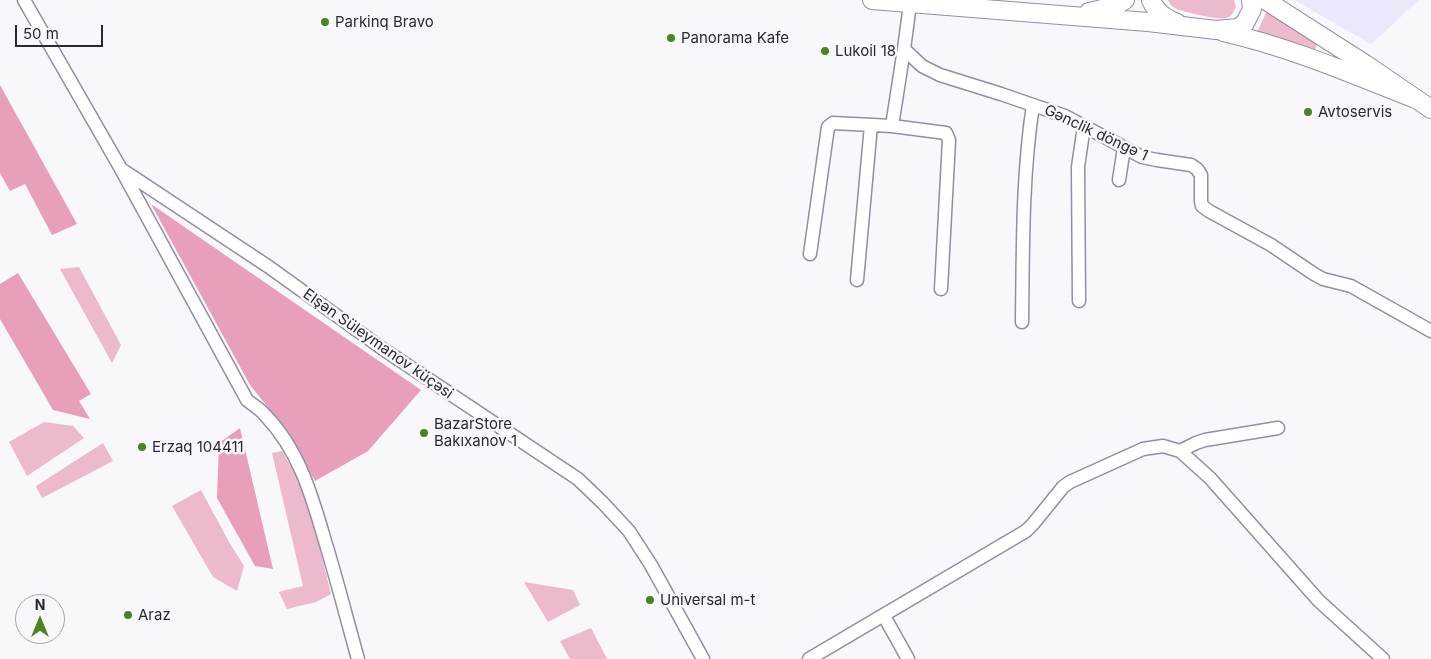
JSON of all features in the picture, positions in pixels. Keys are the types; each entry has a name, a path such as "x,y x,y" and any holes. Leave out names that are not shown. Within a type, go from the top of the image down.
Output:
{"main road":[{"path":"872,0 1182,25 1216,30 1255,39 1287,50 1425,104"},
{"path":"1048,15 1097,11 1115,6 1125,0"},
{"path":"1151,0 1158,12 1182,25"},
{"path":"1216,30 1238,28 1245,23 1252,9 1251,0"},
{"path":"1264,0 1425,104"}],"street":[{"name":"Elşən Süleymanov küçəsi","path":"24,0 248,400 278,429 295,457 309,486 358,659"},
{"path":"892,126 910,4"},
{"name":"Gənclik döngə 1","path":"904,49 922,66 940,75 1065,116 1142,157 1191,165 1201,175 1202,206 1209,212 1270,245 1314,274 1351,286 1431,331"},
{"path":"1022,322 1023,209 1027,148 1033,105"},
{"path":"810,254 828,127 833,123 892,126 946,133 949,140 941,289"},
{"path":"857,280 871,125"},
{"path":"1080,301 1078,168 1084,126"},
{"path":"1119,180 1124,148"},
{"name":"Elşən Süleymanov küçəsi","path":"120,169 268,268 383,349 578,479 604,503 629,531 651,565 703,659"},
{"path":"1180,451 1205,440 1278,428"},
{"path":"809,659 1026,531 1063,487 1070,482 1142,449 1163,446 1180,451 1210,478 1319,601 1383,659"},
{"path":"884,616 908,659"}],"shaded area":[{"path":"1168,0 1234,0 1236,7 1230,17 1216,18 1179,10 1172,6"},
{"path":"1294,0 1419,0 1371,44"},
{"path":"1267,11 1317,44 1315,50 1257,32"},
{"path":"0,85 77,224 52,235 25,184 10,191 0,173"},
{"path":"151,204 421,390 368,451 315,481 283,426 250,385"},
{"path":"79,267 121,345 112,363 60,269"},
{"path":"18,273 91,394 79,401 90,419 53,410 0,319 0,284"},
{"path":"44,422 73,426 84,438 27,476 9,442"},
{"path":"240,428 273,569 255,566 217,498 219,443"},
{"path":"103,443 113,461 42,498 36,486"},
{"path":"282,451 307,495 331,594 316,602 287,609 279,592 303,586 272,453"},
{"path":"201,490 244,566 237,591 213,577 172,506"},
{"path":"524,582 573,590 580,605 548,622"},
{"path":"591,628 607,659 570,659 560,641"}],"place":[{"name":"Parkinq Bravo","path":"325,22"},
{"name":"Panorama Kafe","path":"671,38"},
{"name":"Lukoil 18","path":"825,51"},
{"name":"Avtoservis","path":"1308,112"},
{"name":"BazarStore Bakıxanov 1","path":"424,433"},
{"name":"Erzaq 104411","path":"142,447"},
{"name":"Universal m-t","path":"650,600"},
{"name":"Araz","path":"128,615"}]}
